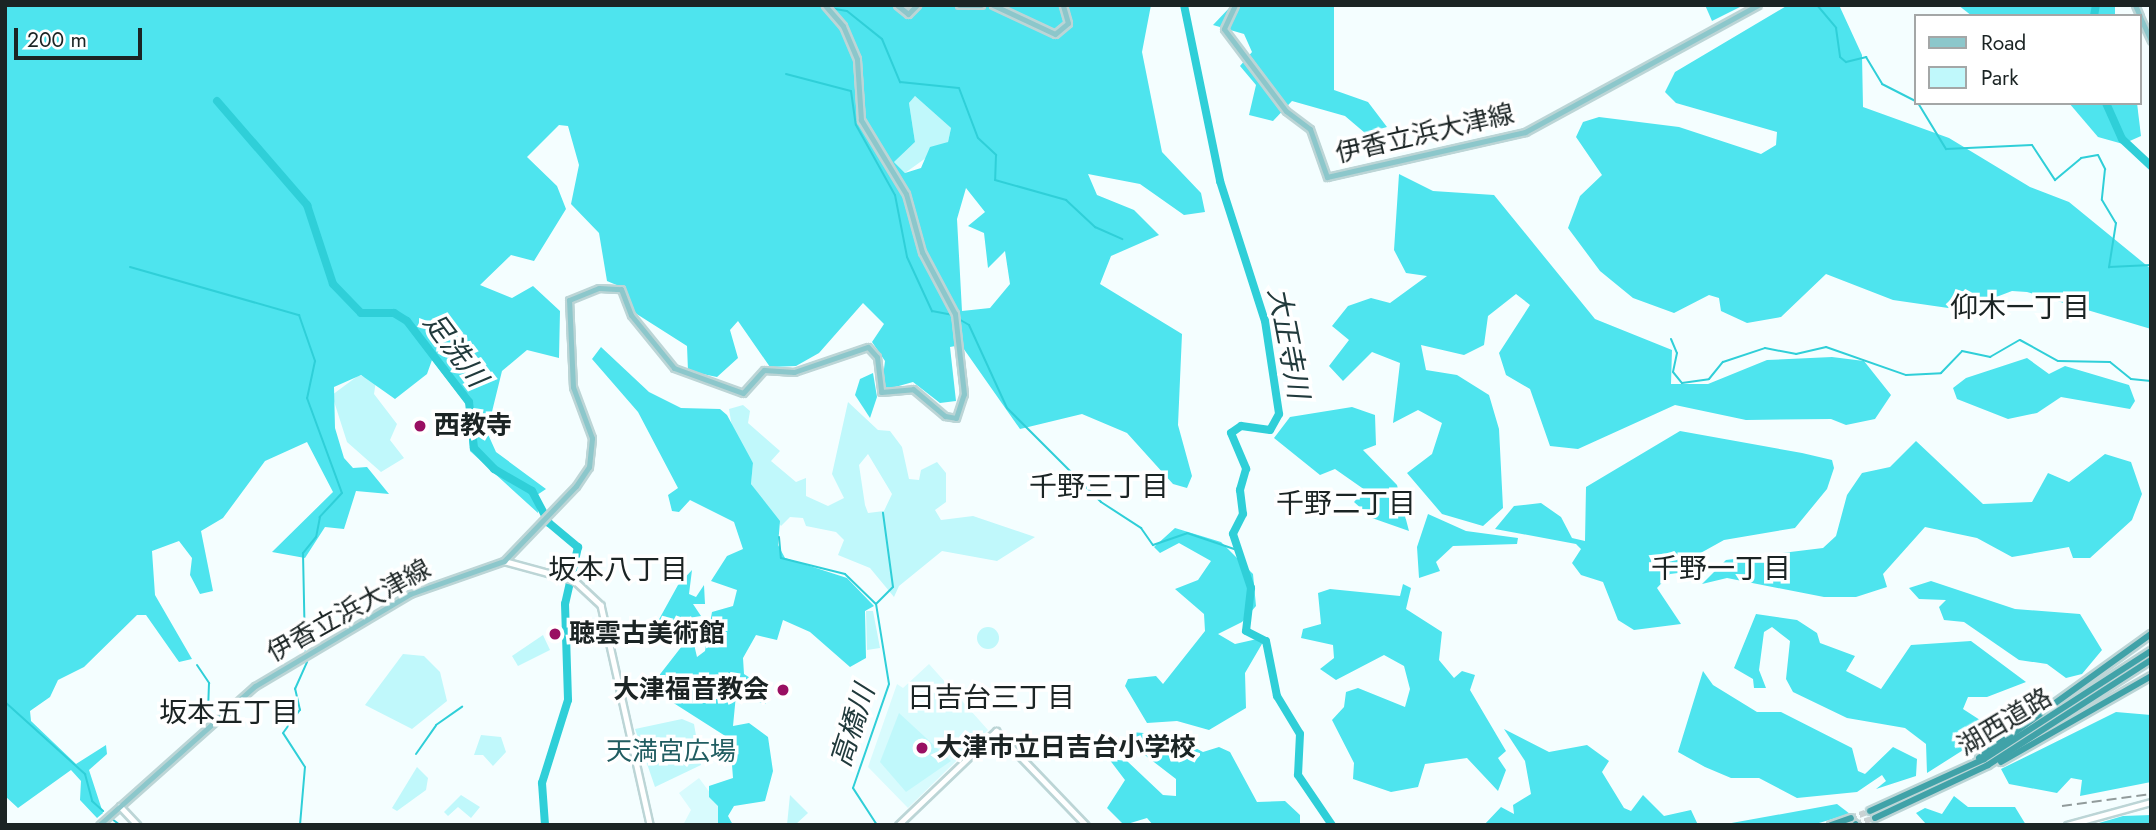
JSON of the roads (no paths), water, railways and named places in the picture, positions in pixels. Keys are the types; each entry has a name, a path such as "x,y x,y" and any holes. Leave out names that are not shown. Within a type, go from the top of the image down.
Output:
{"highway":[{"path":"1944,779 2151,634"},
{"name":"湖西道路","path":"2151,651 2050,719 1944,779 1872,814 1961,779 2151,660"},
{"path":"1961,779 2151,676"},
{"path":"1831,825 1854,822"}],"main road":[{"path":"504,561 547,510 576,486 592,452 573,387 569,300 599,288 621,289 631,315 674,368 743,393 764,370 794,372 868,347 877,356 881,392 913,389 953,419 964,401 955,317 922,252 906,194 861,120 857,59 825,5"},
{"path":"897,5 908,14 917,5"},
{"path":"958,5 981,5"},
{"path":"993,5 1055,34 1068,23 1063,5"},
{"name":"伊香立浜大津線","path":"1235,5 1224,29 1286,111 1310,129 1327,177 1525,132 1758,5"},
{"path":"2142,21 2151,41"},
{"name":"伊香立浜大津線","path":"99,825 237,700 305,655 422,588 504,561"}],"street":[{"path":"504,561 574,580 606,615 650,825"},
{"path":"898,825 996,731 1086,825"},
{"path":"2067,825 2151,802"},
{"path":"121,806 138,825"}],"waterway":[{"path":"815,5 824,7"},
{"name":"大正寺川","path":"1184,5 1220,181 1265,321 1279,414 1270,430 1241,426 1231,433 1246,469 1240,490 1243,514 1233,534 1251,588 1246,631 1266,641 1277,696 1300,734 1298,775 1332,825"},
{"path":"1817,5 1836,28 1840,57 1846,62 1866,57 1882,84 1914,100"},
{"path":"2094,14 2096,5"},
{"path":"830,8 847,11 882,39 900,82 959,88 978,138 996,155 995,180 1066,200 1095,227 1122,239"},
{"path":"786,74 851,91 856,125 895,195 907,257 932,311 952,315"},
{"name":"足洗川","path":"217,101 307,205 333,284 361,313 394,313 407,321 469,402 474,448 494,469 532,491 549,523 578,547 565,604 568,700 542,783 545,825"},
{"path":"1919,105 1946,149 2032,145 2055,180 2081,158 2098,155 2105,169 2102,200 2116,223 2109,267 2151,265"},
{"path":"2107,105 2122,139 2151,166"},
{"path":"130,267 299,315 315,361 307,398 342,493 320,517 316,537 303,553 305,651"},
{"path":"957,318 969,325 1007,408 1101,502 1141,528 1153,545 1187,533 1240,551"},
{"path":"1671,339 1677,353 1673,372 1682,383 1709,379 1723,362 1765,348 1796,354 1826,347 1906,375 1941,373 1962,351 1990,357 2020,340 2058,361 2110,362 2131,379 2151,381"},
{"name":"高橋川","path":"877,825 853,788 889,684 876,604 893,587 883,513"},
{"path":"779,537 781,558 845,574 876,604"},
{"path":"300,825 305,767 283,733 300,710 295,689 307,662"},
{"path":"197,665 209,683 208,720"},
{"path":"5,702 85,774 92,801 103,811"},
{"path":"416,754 436,725 462,707"},
{"path":"112,819 120,825"}],"tunnel":[{"path":"1851,818 1870,811"},
{"path":"1856,824 1875,818"}],"railway":[{"path":"2062,806 2151,794"}],"place":[{"name":"西教寺","path":"420,426"},
{"name":"聴雲古美術館","path":"555,634"},
{"name":"大津福音教会","path":"783,690"},
{"name":"大津市立日吉台小学校","path":"922,748"}],"district":[{"name":"仰木一丁目","path":"2020,308"},
{"name":"千野三丁目","path":"1099,487"},
{"name":"千野二丁目","path":"1346,504"},
{"name":"千野一丁目","path":"1721,569"},
{"name":"坂本八丁目","path":"618,570"},
{"name":"日吉台三丁目","path":"991,698"},
{"name":"坂本五丁目","path":"229,713"}],"park label":[{"name":"天満宮広場","path":"671,752"}]}
